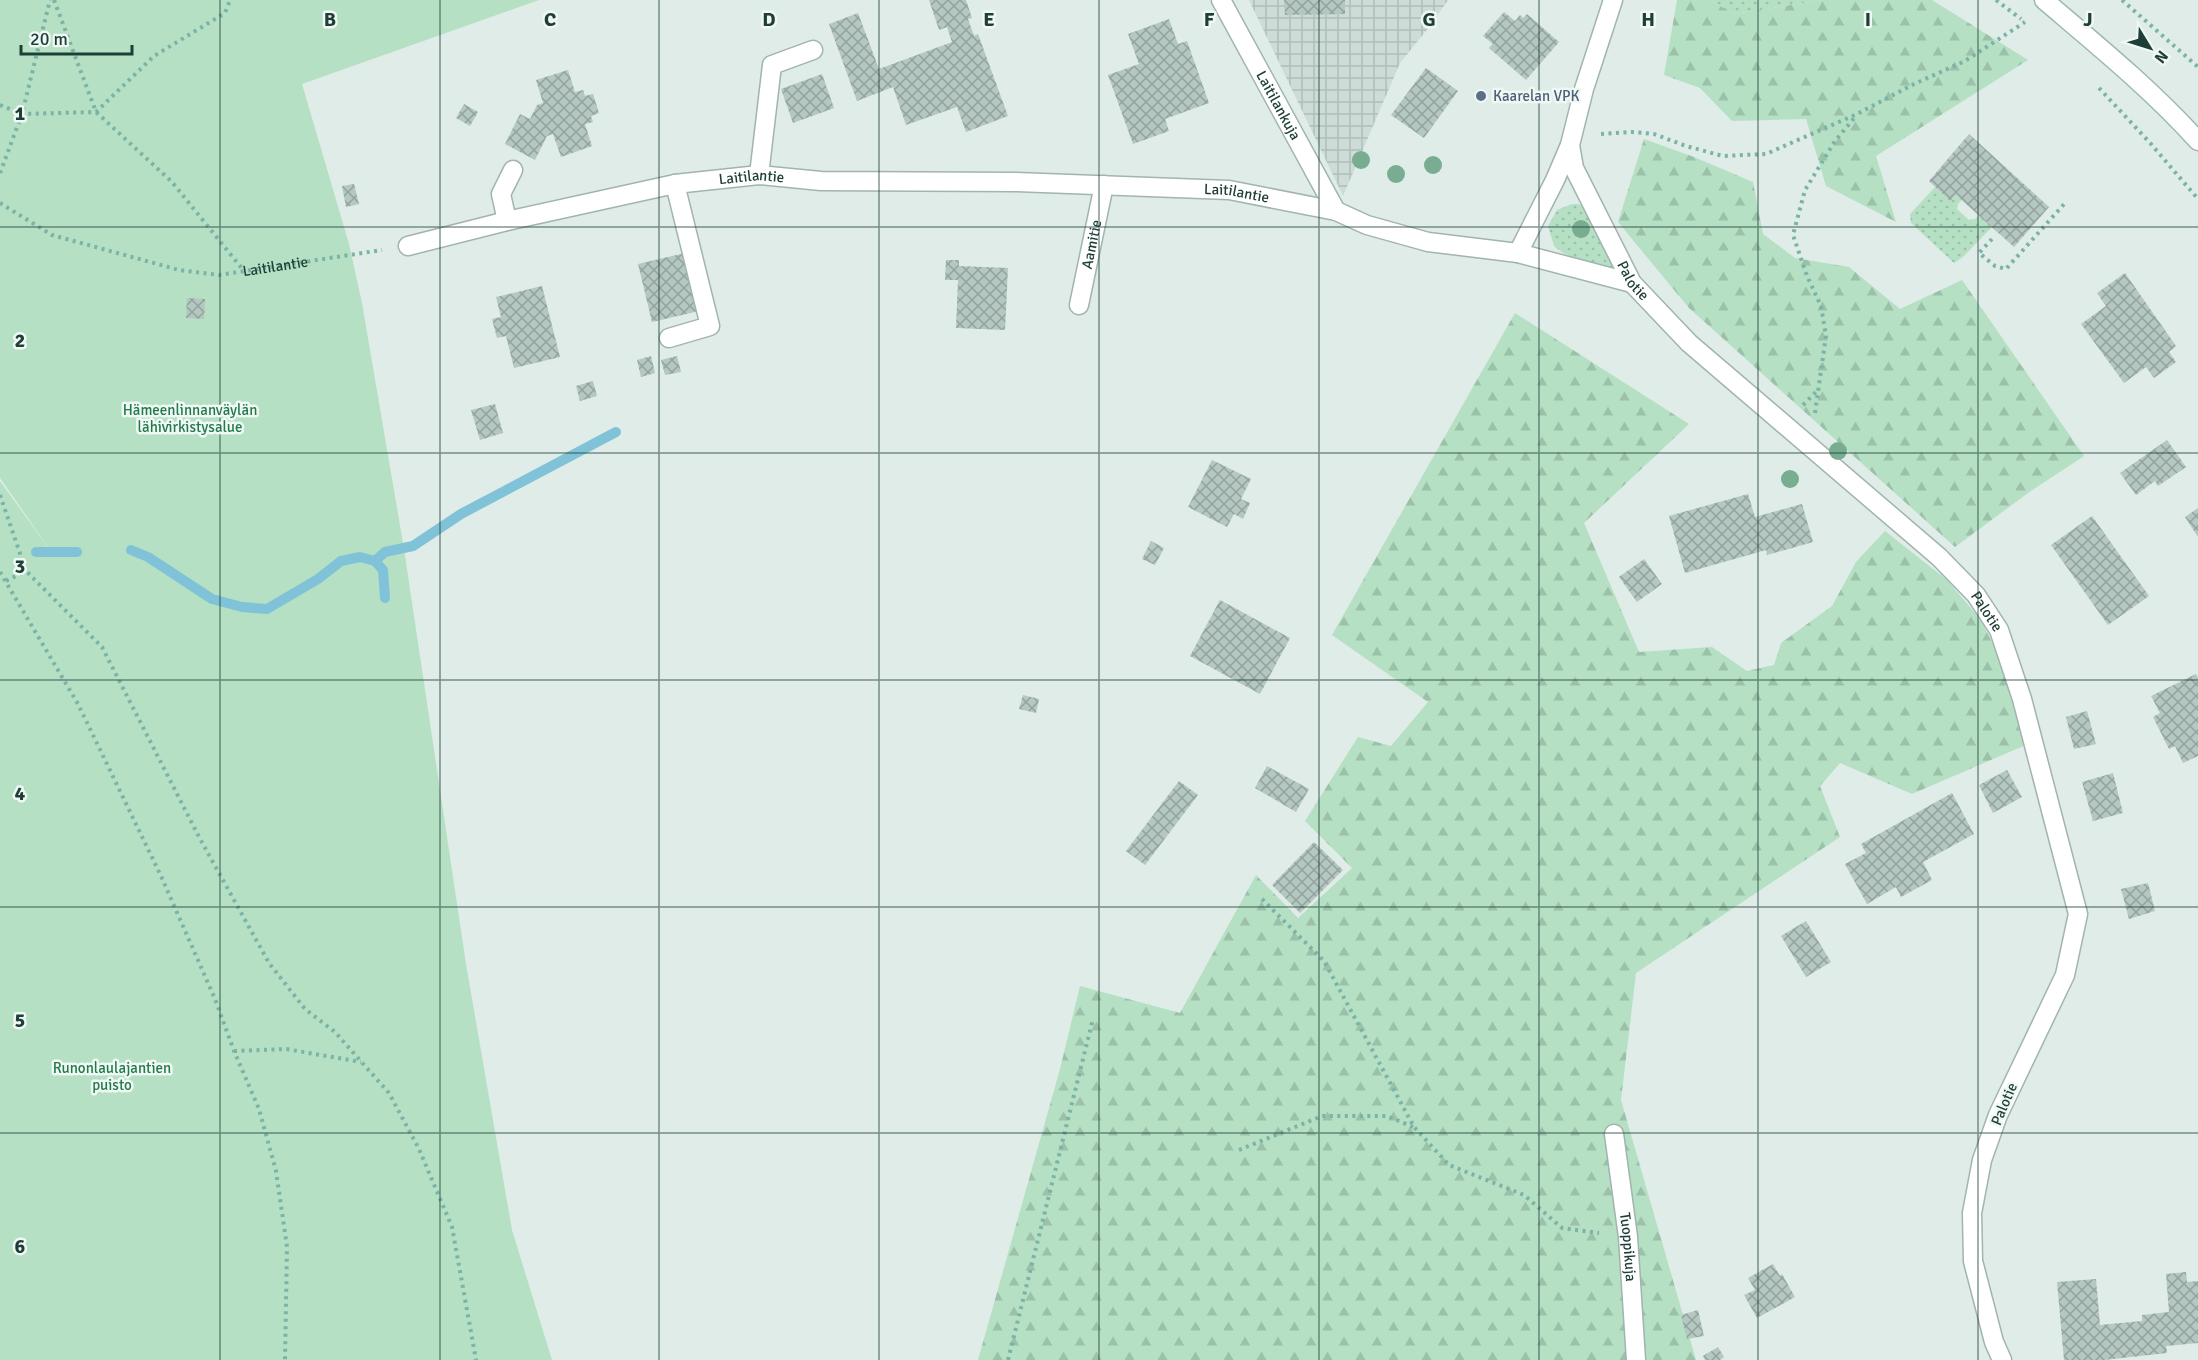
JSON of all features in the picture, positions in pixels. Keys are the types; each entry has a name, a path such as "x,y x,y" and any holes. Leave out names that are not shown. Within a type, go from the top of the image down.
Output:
{"street":[{"name":"Laitilankuja","path":"1221,0 1336,211"},
{"name":"Palotie","path":"1613,0 1584,89 1570,145 1574,168 1632,283 1689,343 1939,557 1976,595 1999,630 2022,699 2078,914 2065,975 1998,1115 1982,1160 1971,1213 1973,1261 1994,1342 2002,1360"},
{"path":"2044,0 2133,76 2198,141"},
{"path":"759,175 772,65 813,50"},
{"path":"1518,253 1551,190 1570,145"},
{"path":"507,221 501,194 513,170"},
{"name":"Laitilantie","path":"408,246 507,221 675,184 759,175 821,181 1016,182 1229,189 1336,211 1367,225 1428,242 1518,253 1632,283"},
{"path":"669,338 710,326 675,184"},
{"name":"Aamitie","path":"1079,305 1104,185"},
{"name":"Tuoppikuja","path":"1614,1134 1628,1237 1636,1360"}],"path":[{"path":"52,0 96,112 172,182 244,271"},
{"path":"0,173 22,114 52,0"},
{"path":"0,105 22,114 96,112 154,56 225,13 230,0"},
{"path":"1996,0 2033,28"},
{"path":"2122,0 2198,67"},
{"path":"1570,145 1606,132 1632,132 1654,134 1686,147 1724,156 1766,154 1857,114 1912,85 1965,61 2025,22"},
{"path":"2095,84 2198,199"},
{"path":"1814,450 1814,422 1826,336 1821,306 1793,235 1805,190 1835,141 1857,114"},
{"path":"1992,239 1979,253 1995,266 2006,268 2066,202"},
{"name":"Laitilantie","path":"0,203 52,235 179,270 219,275 408,246"},
{"path":"0,495 26,571 102,647 199,837 269,963 305,1009 335,1032 389,1093 418,1149 452,1227 476,1360"},
{"path":"6,581 26,571"},
{"path":"0,572 83,715 165,886 215,999 259,1109 276,1171 287,1247 285,1360"},
{"path":"1262,898 1324,961 1414,1127 1449,1165 1524,1195 1562,1228 1628,1237"},
{"path":"1008,1360 1093,1019"},
{"path":"234,1051 286,1049 362,1062"},
{"path":"1239,1150 1322,1116 1387,1116 1414,1127"}],"shaded area":[{"path":"1249,0 1448,0 1400,63 1343,196"}],"green space":[{"name":"Hämeenlinnanväylän lähivirkistysalue","path":"0,0 539,0 302,84 349,244 362,303 404,549 466,964 512,1230 552,1360 0,1360 0,481 55,557 0,478"},
{"path":"1677,0 1710,0 1734,14 1823,0 1932,0 2028,60 1876,156 1896,222 1826,186 1806,119 1732,121 1700,88 1664,75"},
{"path":"1710,0 1823,0 1734,14"},
{"path":"1644,139 1753,182 1763,234 1795,258 1849,267 1900,309 1962,280 2084,456 2028,493 1955,547 1689,308 1618,222"},
{"path":"1935,187 1950,201 1956,195 1962,200 1957,209 1969,220 1979,215 1992,227 1963,257 1954,263 1911,223 1910,214"},
{"path":"1572,204 1579,204 1584,208 1615,271 1605,273 1563,253 1554,246 1548,226 1557,210"},
{"path":"1515,313 1689,424 1584,523 1639,652 1712,647 1747,671 1774,665 1781,643 1832,606 1856,562 1885,531 1947,580 1981,620 2014,687 2028,744 1912,794 1840,763 1820,786 1840,837 1636,973 1621,1100 1696,1360 978,1360 1060,1069 1080,986 1180,1013 1256,875 1298,918 1352,868 1305,821 1358,737 1391,746 1428,702 1332,635"}],"building":[{"path":"929,0 966,0 972,18 968,19 974,36 978,34 1008,116 966,132 957,107 906,125 893,87 857,101 829,24 858,13 879,69 952,42 947,27 939,30"},
{"path":"1284,0 1345,0 1345,14 1285,15"},
{"path":"1504,12 1515,21 1520,15 1523,18 1527,14 1559,42 1526,80 1489,48 1493,44 1483,36"},
{"path":"1169,19 1178,44 1187,41 1209,103 1165,119 1169,131 1133,144 1108,75 1139,64 1128,34"},
{"path":"1426,68 1458,91 1424,138 1391,115"},
{"path":"568,70 575,92 583,90 585,96 593,94 599,113 591,116 593,122 585,124 592,146 561,157 553,134 547,136 535,160 505,144 520,114 530,119 537,105 543,103 536,80"},
{"path":"822,74 834,108 793,123 781,89"},
{"path":"464,104 478,112 470,126 456,118"},
{"path":"1969,134 2049,207 2014,247 1956,195 1950,201 1929,181"},
{"path":"354,184 359,204 346,207 342,186"},
{"path":"685,253 699,311 652,322 638,264"},
{"path":"946,260 959,260 959,266 1008,268 1005,330 956,328 958,280 945,280"},
{"path":"2125,273 2176,346 2169,352 2176,362 2154,378 2146,367 2124,383 2081,324 2106,306 2097,293"},
{"path":"542,286 560,357 514,368 506,336 497,338 492,319 501,317 496,297"},
{"path":"187,298 205,299 204,319 186,318"},
{"path":"651,356 655,373 641,377 637,360"},
{"path":"677,356 681,372 665,375 661,360"},
{"path":"593,381 597,396 580,401 576,386"},
{"path":"495,404 503,433 480,440 471,410"},
{"path":"2167,440 2186,467 2158,486 2155,481 2136,495 2120,473"},
{"path":"1212,460 1251,479 1241,499 1250,503 1243,519 1234,514 1227,527 1188,507"},
{"path":"1748,494 1755,517 1802,504 1813,542 1767,555 1766,550 1685,573 1669,516"},
{"path":"2198,508 2198,537 2185,517"},
{"path":"2092,516 2149,596 2108,625 2051,545"},
{"path":"1151,541 1164,548 1155,565 1142,559"},
{"path":"1644,559 1662,584 1637,602 1619,577"},
{"path":"1220,600 1290,638 1260,694 1190,656"},
{"path":"2196,674 2198,678 2198,756 2183,763 2175,746 2169,749 2153,717 2160,713 2151,696"},
{"path":"1023,695 1039,699 1036,713 1019,709"},
{"path":"2087,711 2096,744 2074,749 2066,717"},
{"path":"1267,766 1309,789 1296,812 1255,788"},
{"path":"2007,770 2022,797 1993,813 1979,785"},
{"path":"2113,773 2123,813 2093,821 2082,782"},
{"path":"1179,781 1198,795 1145,865 1126,851"},
{"path":"1952,793 1974,834 1923,862 1932,880 1901,897 1896,887 1867,904 1845,864 1866,853 1861,844"},
{"path":"1314,842 1343,870 1300,913 1272,885"},
{"path":"2148,883 2155,911 2129,919 2121,889"},
{"path":"1806,921 1831,962 1806,977 1781,936"},
{"path":"1773,1264 1780,1276 1782,1274 1795,1297 1757,1318 1744,1295 1755,1290 1748,1278"},
{"path":"2186,1272 2187,1282 2198,1281 2198,1343 2166,1346 2167,1353 2104,1360 2064,1360 2057,1282 2096,1279 2100,1325 2142,1321 2142,1315 2169,1312 2166,1274"},
{"path":"1698,1310 1704,1336 1687,1339 1681,1315"},
{"path":"1718,1347 1724,1357 1720,1360 1705,1360 1703,1356"}],"waterway":[{"path":"375,561 385,552 413,546 461,514 616,432"},
{"path":"131,550 148,557 212,599 242,607 267,609 318,579 341,561 360,557 375,561 383,570 385,598"},
{"path":"36,552 77,552"}],"place":[{"name":"Kaarelan VPK","path":"1481,96"}],"park label":[{"name":"Runonlaulajantien puisto","path":"112,1076"}]}
